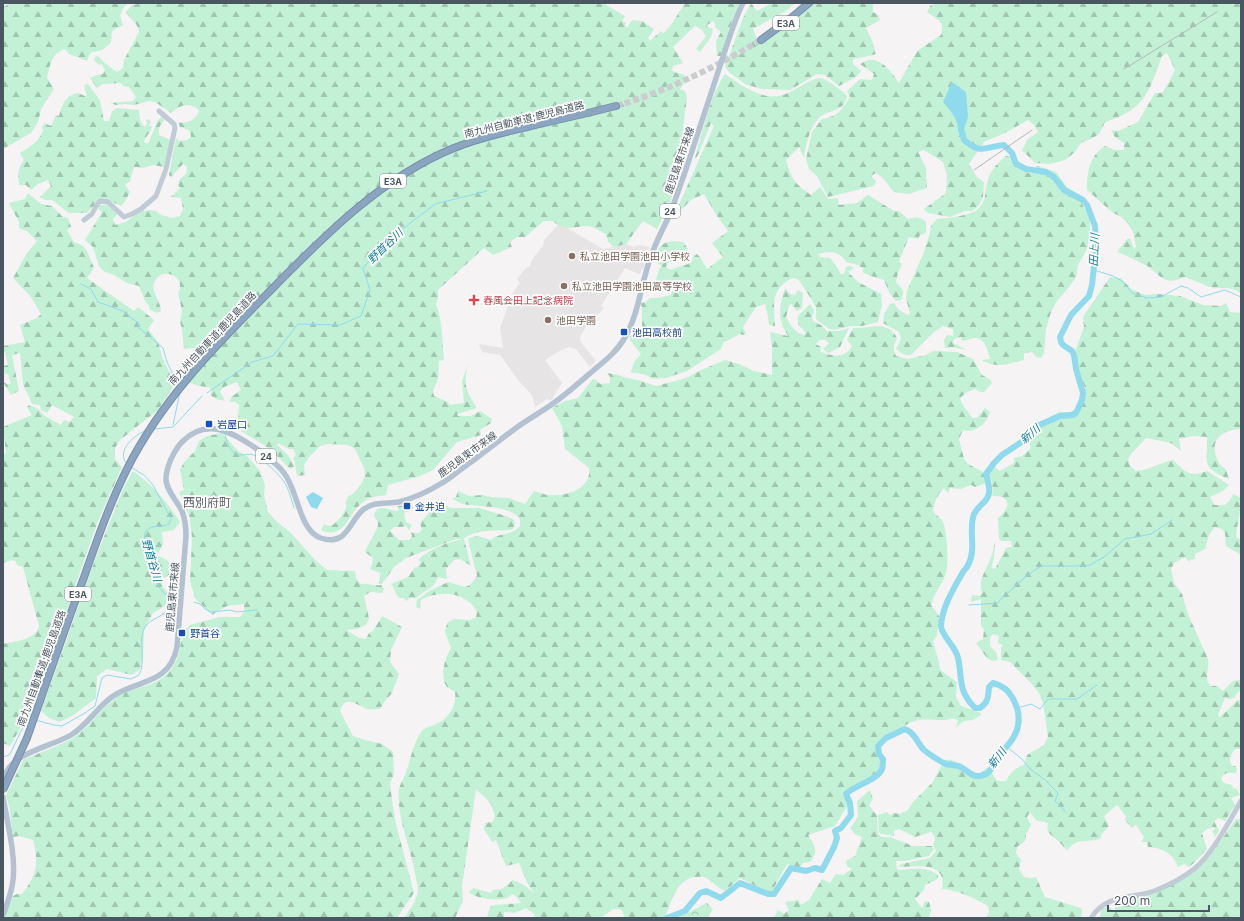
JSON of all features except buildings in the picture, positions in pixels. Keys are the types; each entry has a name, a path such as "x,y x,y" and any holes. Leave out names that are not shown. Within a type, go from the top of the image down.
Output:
{"highway":[{"name":"E3A","path":"761,40 809,3"},
{"name":"南九州自動車道;鹿児島道路","path":"3,790 27,738 94,548 118,488 140,444 158,416 176,392 220,342 297,264 342,222 362,204 401,175 437,155 472,141 616,106"}],"main road":[{"name":"鹿児島東市来線","path":"3,780 6,772 13,763 71,735 88,722 108,700 125,690 160,676 172,662 176,653 186,532 185,521 181,510 168,486 166,477 173,456 177,448 185,439 204,430 219,429 230,432 244,440 273,461 285,474 294,489 306,525 312,533 324,539 333,539 346,533 356,517 367,507 378,503 407,500 450,479 517,427 566,394 616,350 629,332 653,251 669,216 729,37 743,3"},
{"path":"3,797 14,873 12,889 3,915"}],"street":[{"path":"84,220 92,214 100,201 108,202 124,216 141,209 156,196 166,169 175,128 174,124 159,111"},
{"path":"1091,918 1098,910 1113,900 1126,896 1146,893 1160,888 1194,869 1211,850 1241,801"}],"shaded area":[{"name":"池田学園","path":"558,225 569,229 603,249 626,244 633,247 639,245 649,247 644,267 639,274 625,268 601,306 604,308 586,327 580,337 580,341 596,361 590,367 576,349 569,347 545,360 562,383 553,399 547,399 535,407 532,395 518,380 500,355 482,352 479,344 503,348 500,328 513,293 520,283 517,279 525,269 530,266 533,258 543,246 544,240"}],"green space":[{"path":"11,3 129,3 124,7 120,15 123,25 112,31 111,43 102,50 91,53 87,61 69,54 65,49 60,51 54,57 50,65 47,78 54,89 41,109 38,122 31,133 3,149 3,7"},
{"path":"143,3 603,3 625,16 622,21 626,23 625,25 627,28 632,20 642,21 654,29 648,38 650,41 661,31 663,34 671,25 685,3 739,3 721,56 717,56 716,41 721,32 715,27 715,23 713,21 706,26 713,29 711,37 700,52 696,49 706,36 702,30 695,26 673,47 683,63 673,66 672,70 685,75 683,85 680,89 685,91 687,98 683,128 691,135 670,203 657,229 643,221 626,244 614,247 608,242 606,234 592,227 566,228 553,221 544,221 525,237 517,237 510,242 512,247 493,255 484,248 438,290 436,304 441,325 444,360 439,361 438,379 433,391 434,396 448,402 449,405 464,403 462,381 468,365 466,388 477,408 457,414 458,416 471,416 480,411 492,419 491,423 480,430 481,435 457,442 433,470 420,476 388,485 386,495 367,499 357,507 341,529 336,532 329,532 321,530 324,524 329,526 334,524 341,517 346,509 346,501 349,496 360,486 365,476 364,468 355,449 348,445 328,444 320,446 310,456 304,465 305,475 298,476 293,458 296,455 293,449 289,449 278,443 277,445 289,456 294,467 290,469 270,449 241,431 241,426 238,419 239,405 235,402 230,402 231,397 241,390 237,382 224,387 220,391 225,401 216,399 210,395 212,391 209,387 194,384 186,380 180,373 178,368 188,364 191,366 205,355 193,348 184,349 180,321 182,311 178,292 180,290 179,281 170,274 163,274 157,278 153,288 161,311 157,313 150,310 139,286 127,283 114,275 103,271 99,266 93,247 85,240 102,212 97,208 100,205 110,205 119,212 113,219 115,225 126,222 143,208 144,211 156,211 161,215 172,218 180,216 183,209 181,198 171,197 180,188 178,185 179,180 186,174 187,167 183,164 171,177 169,175 176,138 179,141 187,140 191,137 189,131 180,127 178,122 185,123 194,119 199,110 195,107 185,105 171,113 155,102 150,101 134,105 116,105 110,103 133,101 136,97 129,87 123,86 121,83 103,84 97,88 90,78 103,74 105,70 102,64 99,65 94,60 95,57 98,56 117,72 123,68 124,60 139,32 137,26 126,12 132,5"},
{"path":"751,3 757,11 772,3 795,3 786,11 753,29 759,44 791,24 814,3 873,3 873,12 878,15 880,20 866,28 872,40 876,54 853,59 853,64 861,71 856,77 839,86 825,75 817,74 790,90 761,89 745,84 730,73 725,67 743,18"},
{"path":"934,3 1241,3 1241,294 1238,291 1230,289 1210,287 1185,277 1169,281 1165,280 1149,267 1117,252 1127,239 1130,238 1134,249 1136,247 1133,232 1128,223 1120,216 1113,213 1087,190 1088,171 1095,155 1105,146 1115,150 1124,150 1124,143 1115,137 1111,130 1118,131 1138,122 1155,93 1162,93 1169,82 1175,70 1167,53 1162,56 1149,90 1137,106 1129,112 1105,122 1099,134 1081,143 1075,152 1065,160 1050,164 1035,163 1022,150 1027,140 1038,132 1034,125 1028,120 1005,133 984,142 969,164 977,177 984,182 983,197 979,205 972,211 964,211 950,217 928,213 924,209 946,193 947,175 943,162 924,150 918,152 926,168 927,188 909,194 894,192 880,175 876,173 871,176 876,181 874,186 828,197 817,176 809,169 806,159 812,132 822,119 839,112 850,97 847,91 860,79 872,80 874,74 860,64 861,63 869,60 878,61 887,67 899,83 917,51 941,35 942,27 940,21 927,12 930,6"},
{"path":"725,74 750,90 771,96 789,93 817,78 830,82 839,89 847,96 846,101 840,108 823,115 816,122 808,137 804,158 799,147 786,160 792,177 797,184 811,195 820,187 828,199 838,198 839,205 857,203 868,195 894,211 899,211 908,219 915,217 922,219 926,222 926,233 920,235 918,239 909,237 899,261 902,264 896,282 903,290 903,294 901,300 896,301 890,294 884,280 862,272 864,269 856,264 847,263 835,252 818,254 820,257 830,258 841,274 844,274 846,267 850,266 854,268 848,272 858,282 881,294 882,305 878,322 834,330 829,329 816,319 816,308 812,300 798,279 792,278 780,287 775,298 775,326 769,325 765,304 756,307 743,327 746,334 740,334 723,343 721,349 687,371 666,378 653,379 646,375 631,372 634,362 641,354 630,340 630,336 642,329 641,303 646,302 650,298 671,295 673,290 670,288 661,290 656,280 659,269 662,266 653,260 658,250 661,246 671,241 683,242 688,249 687,256 667,263 666,267 671,270 692,262 693,256 697,254 707,269 723,257 712,243 728,231 704,194 691,200 682,209 677,209 714,126 711,123 698,155 694,161 711,104"},
{"path":"88,84 100,100 104,121 109,121 112,111 117,108 139,110 140,119 145,127 147,124 146,120 149,119 151,122 149,125 152,127 144,142 148,144 158,120 163,116 167,118 160,125 159,135 171,140 164,167 153,165 143,168 134,167 130,181 125,185 130,192 121,206 108,200 98,201 87,213 69,213 52,200 45,200 40,197 51,186 48,180 38,184 31,190 26,185 19,185 18,172 24,160 20,153 37,141 45,123 51,126 56,115 59,116 63,104 67,98 78,93 87,97 84,85"},
{"path":"1006,156 1016,159 1026,172 1031,174 1037,166 1056,172 1068,188 1080,195 1082,204 1090,218 1090,235 1087,249 1078,265 1076,277 1057,301 1051,312 1046,329 1044,353 1041,358 1036,357 1032,352 1024,353 1024,360 1002,365 987,363 981,360 990,359 986,345 978,338 973,338 966,341 962,341 961,337 954,339 953,343 967,350 952,347 945,348 944,340 947,335 953,336 953,329 943,326 934,332 911,355 903,354 896,349 901,339 899,332 883,323 884,314 890,304 894,303 902,312 908,315 910,313 906,299 907,291 924,252 931,226 937,219 972,213 977,210 984,199 987,183 992,171"},
{"path":"28,193 41,204 52,206 63,217 68,218 71,227 67,230 74,242 83,246 87,251 94,268 87,278 134,311 138,307 154,320 148,329 158,342 163,359 175,384 158,410 120,440 115,448 115,459 122,467 98,521 34,704 10,746 3,743 3,644 19,641 29,637 37,631 39,626 23,567 17,565 16,561 12,560 3,563 3,455 6,453 3,427 32,415 27,407 29,405 38,409 45,416 61,425 64,420 70,422 74,417 52,405 47,413 41,410 40,405 32,404 23,384 20,353 12,355 19,391 11,395 3,382 11,384 8,374 5,374 3,366 8,365 5,352 3,352 3,346 25,342 20,325 37,318 41,314 31,297 13,278 27,253 37,241 27,231 19,228 19,222 9,203 25,199"},
{"path":"1110,277 1121,278 1131,289 1145,295 1157,294 1180,296 1203,305 1221,306 1226,303 1230,312 1241,313 1241,430 1226,432 1221,435 1215,444 1216,456 1220,465 1226,470 1229,479 1213,471 1210,467 1207,459 1207,437 1194,436 1179,439 1181,451 1171,443 1146,438 1128,459 1130,466 1136,471 1173,460 1188,473 1196,474 1207,471 1229,485 1223,491 1210,497 1214,505 1225,505 1233,494 1241,498 1236,537 1241,540 1241,555 1226,546 1225,533 1222,529 1215,527 1209,535 1205,549 1195,554 1195,559 1188,561 1185,557 1174,563 1171,569 1174,583 1182,594 1188,614 1208,659 1207,679 1209,684 1223,691 1233,681 1241,680 1241,690 1234,698 1225,698 1218,715 1220,717 1238,700 1241,701 1241,749 1235,749 1230,759 1232,766 1237,768 1236,773 1227,773 1223,775 1221,779 1224,783 1232,785 1233,788 1237,789 1240,795 1231,798 1235,805 1225,821 1219,818 1214,821 1219,831 1215,837 1212,831 1215,829 1213,827 1202,833 1207,849 1189,867 1184,864 1178,867 1173,858 1166,852 1148,847 1147,842 1141,842 1144,837 1136,825 1132,828 1125,820 1126,816 1117,805 1104,816 1109,826 1102,834 1100,839 1075,843 1067,850 1048,832 1048,823 1036,820 1030,812 1027,817 1031,825 1026,834 1026,840 1017,847 1016,853 1021,860 1019,869 1024,877 1036,877 1045,897 1081,908 1081,918 986,918 989,912 988,906 972,897 942,889 943,880 936,870 923,866 898,866 901,864 930,858 936,851 933,844 935,838 933,833 931,832 915,837 899,829 894,831 894,836 881,834 879,832 878,815 887,812 890,815 894,813 900,814 908,810 913,802 933,782 944,760 955,761 966,774 979,774 988,767 997,781 1006,781 1014,771 1024,765 1027,755 1044,745 1048,737 1043,703 1039,693 1010,662 1001,660 1001,648 1003,645 998,643 999,636 993,634 990,638 990,646 996,652 998,660 992,661 987,658 976,643 983,639 984,629 981,626 981,599 971,602 972,595 980,596 982,592 981,580 991,557 995,543 994,559 991,568 995,569 1006,548 1012,547 1011,541 1001,541 999,538 998,518 1005,510 1007,503 1006,500 999,496 992,496 993,490 991,479 988,474 989,469 995,467 1000,471 1014,463 1014,458 1022,456 1030,449 1031,446 1023,441 1036,425 1059,412 1071,412 1083,403 1085,388 1075,365 1074,360 1076,349 1084,327 1083,317"},
{"path":"785,288 790,294 795,295 798,290 803,293 802,308 797,311 791,304 786,317 791,326 798,332 804,335 806,333 798,324 798,316 810,304 814,310 812,317 813,321 821,325 827,331 839,331 849,328 840,347 828,353 823,349 829,343 825,340 819,340 816,344 821,347 820,351 824,353 838,356 846,353 852,346 847,340 853,328 877,326 893,332 897,338 894,347 896,356 908,359 926,355 933,351 957,352 973,359 982,375 991,380 992,383 984,392 980,392 975,389 967,392 960,398 962,404 972,418 977,418 985,408 990,412 980,427 972,431 963,430 959,439 964,459 968,464 983,472 986,483 975,487 971,485 961,489 950,488 948,493 944,488 937,498 933,511 944,524 947,569 931,605 939,616 937,635 933,641 940,670 957,682 956,697 961,706 981,713 981,715 973,720 964,721 956,727 958,720 954,719 918,720 902,727 880,742 876,746 883,763 882,772 874,780 855,789 846,797 848,805 835,826 808,835 815,848 813,858 810,862 803,863 799,868 788,864 783,870 772,891 767,892 740,878 725,891 704,877 690,878 684,881 672,898 665,918 625,918 621,909 613,909 601,918 535,918 534,914 526,908 515,913 504,912 504,918 487,918 490,907 494,905 521,903 516,896 512,894 507,898 498,899 487,899 477,896 469,892 473,888 491,893 493,890 502,889 513,880 524,885 534,893 527,882 519,863 506,866 496,840 492,842 484,829 485,823 492,822 495,817 494,812 491,804 476,789 462,886 463,901 455,918 404,918 414,902 418,890 414,868 402,823 399,789 421,732 443,720 450,712 455,702 455,692 447,687 443,678 445,662 451,648 445,632 447,623 454,619 471,620 476,617 477,612 473,605 464,598 452,594 439,594 427,597 421,600 420,609 416,607 417,600 429,591 448,582 465,587 470,585 477,576 468,539 482,537 491,540 497,536 512,532 520,526 520,519 509,511 494,507 463,504 452,499 456,497 458,491 469,496 482,495 509,498 525,504 534,491 547,495 561,495 582,487 589,476 589,468 565,449 562,426 552,408 565,401 578,398 593,379 600,384 610,383 610,377 607,373 656,386 686,378 725,360 739,364 754,371 772,375 772,347 770,332 788,336 782,326 780,315 781,301"},
{"path":"222,433 238,451 248,457 260,471 265,485 264,495 268,512 276,521 291,533 316,561 327,570 355,571 356,578 360,584 381,585 384,589 382,593 370,592 364,596 369,618 366,625 357,629 346,630 359,638 366,639 382,616 402,627 391,650 390,662 399,674 392,693 380,709 367,709 355,703 348,702 342,706 340,711 353,736 382,744 393,752 394,774 390,783 392,800 396,824 414,893 397,918 7,918 5,915 13,896 22,894 27,887 34,875 36,863 33,840 19,836 13,837 9,805 6,796 23,760 73,738 118,696 163,678 177,659 184,631 190,625 220,617 240,617 244,612 244,604 227,606 212,615 195,598 190,581 192,538 190,518 179,492 184,490 180,470 184,462 195,451 199,441 207,436"},
{"path":"133,471 159,494 180,522 174,530 162,532 163,544 157,555 167,560 176,570 171,575 160,579 163,587 170,594 167,603 153,613 144,629 143,656 140,669 132,675 107,669 97,676 96,698 72,716 59,722 49,718 41,711 96,557 123,489"},
{"path":"411,505 414,508 404,513 406,522 412,525 409,530 406,526 394,527 390,531 399,540 409,540 412,536 411,532 419,533 422,530 420,523 431,511 444,506 453,508 479,508 509,517 514,520 515,523 513,529 510,530 479,532 463,539 456,539 406,558 394,567 382,584 379,583 380,573 370,569 373,558 365,552 378,526 378,522 374,515 377,509 386,508 397,511 399,510 397,506"},
{"path":"464,539 471,566 460,559 454,560 446,569 447,579 438,577 434,585 416,598 410,598 406,601 404,598 398,597 391,584 408,577 415,567 417,568 421,562 418,560 422,556 445,544"},
{"path":"870,790 873,799 869,805 877,816 878,834 882,837 890,837 913,846 932,846 934,849 929,856 905,861 896,861 897,869 899,870 925,869 938,875 938,879 925,885 924,890 915,899 922,908 925,901 929,902 931,910 929,918 774,918 778,910 784,914 789,910 785,902 799,900 801,905 809,900 822,879 830,883 836,874 843,875 852,869 847,866 846,861 855,856 862,837 855,834 850,828 858,817 857,801"},
{"path":"1236,819 1241,819 1241,918 1100,918 1101,910 1108,906 1116,912 1114,903 1123,899 1153,894 1193,873 1210,856"},
{"path":"707,903 713,909 708,918 674,918 685,914"}],"water":[{"path":"952,82 966,92 968,117 964,129 958,132 956,119 943,102"},
{"path":"313,492 323,498 317,509 311,507 306,497"}],"waterway":[{"name":"新川","path":"667,918 685,911 700,893 706,891 721,898 740,883 768,894 774,894 791,868 806,871 815,868 822,870 834,847 837,838 835,831 841,828 851,815 850,803 846,794 880,773 883,759 879,754 878,746 886,738 905,729 914,735 923,749 934,757 946,764 959,766 972,775 982,776 990,771 999,755 1016,734 1019,716 1012,697 1004,688 993,683 989,687 987,701 980,708 975,708 965,695 957,654 942,630 942,619 949,598 971,559 972,520 974,514 989,494 986,474 1002,455 1029,437 1037,426 1060,416 1073,415 1076,413 1082,400 1083,393 1076,369 1074,355 1072,351 1063,345 1060,337 1071,315 1089,296 1092,285 1096,248 1095,226 1087,205 1083,200 1064,190 1054,177 1046,172 1026,169 1016,164 1012,153 1004,145 983,149 970,145 964,140 961,128"},
{"name":"野首谷川","path":"207,393 252,362 273,356 298,324 340,325 361,316 370,290 363,268 387,241 435,204 487,191"},
{"name":"田上川","path":"1094,270 1113,276 1122,281 1132,293 1147,298 1161,297 1181,286 1188,288 1201,297 1225,290 1241,297"},
{"path":"81,284 91,289 98,302 123,311 139,324 138,327 163,348 167,362 179,387"},
{"path":"173,425 180,392"},
{"name":"野首谷川","path":"154,429 173,427 202,396"},
{"name":"野首谷川","path":"127,464 123,454 125,449 132,439 147,430"},
{"path":"225,435 228,445 232,451 241,455 254,455 278,474 287,487 294,508"},
{"name":"野首谷川","path":"35,720 62,726 95,706 102,678 107,675 131,679 139,675 142,663 142,638 145,627 168,609 169,602 166,595 159,587 146,545 145,534 148,529 169,524 171,519 153,485 145,476 131,467"},
{"path":"969,605 997,603 1024,578 1041,566 1090,565 1104,557 1125,539 1151,534 1172,520"},
{"path":"194,602 200,604 211,612 257,610"},
{"path":"163,614 175,619"},
{"path":"1017,707 1031,704 1040,709 1048,699 1077,699 1097,685"},
{"name":"野首谷川","path":"3,757 9,755 21,731 30,720"},
{"path":"1007,747 1058,793 1055,801 1065,811"},
{"name":"野首谷川","path":"3,876 3,887"}],"tunnel":[{"path":"616,106 691,78 727,60 761,40"}],"railway":[{"path":"1124,69 1217,12"},
{"path":"974,170 1032,130"}],"place":[{"name":"私立池田学園池田小学校","path":"572,256"},
{"name":"私立池田学園池田高等学校","path":"564,286"},
{"name":"春風会田上記念病院","path":"474,300"},
{"name":"池田学園","path":"548,320"},
{"name":"池田高校前","path":"624,332"},
{"name":"岩屋口","path":"209,424"},
{"name":"金井迫","path":"407,506"},
{"name":"野首谷","path":"182,633"}],"district":[{"name":"西別府町","path":"207,502"}]}
